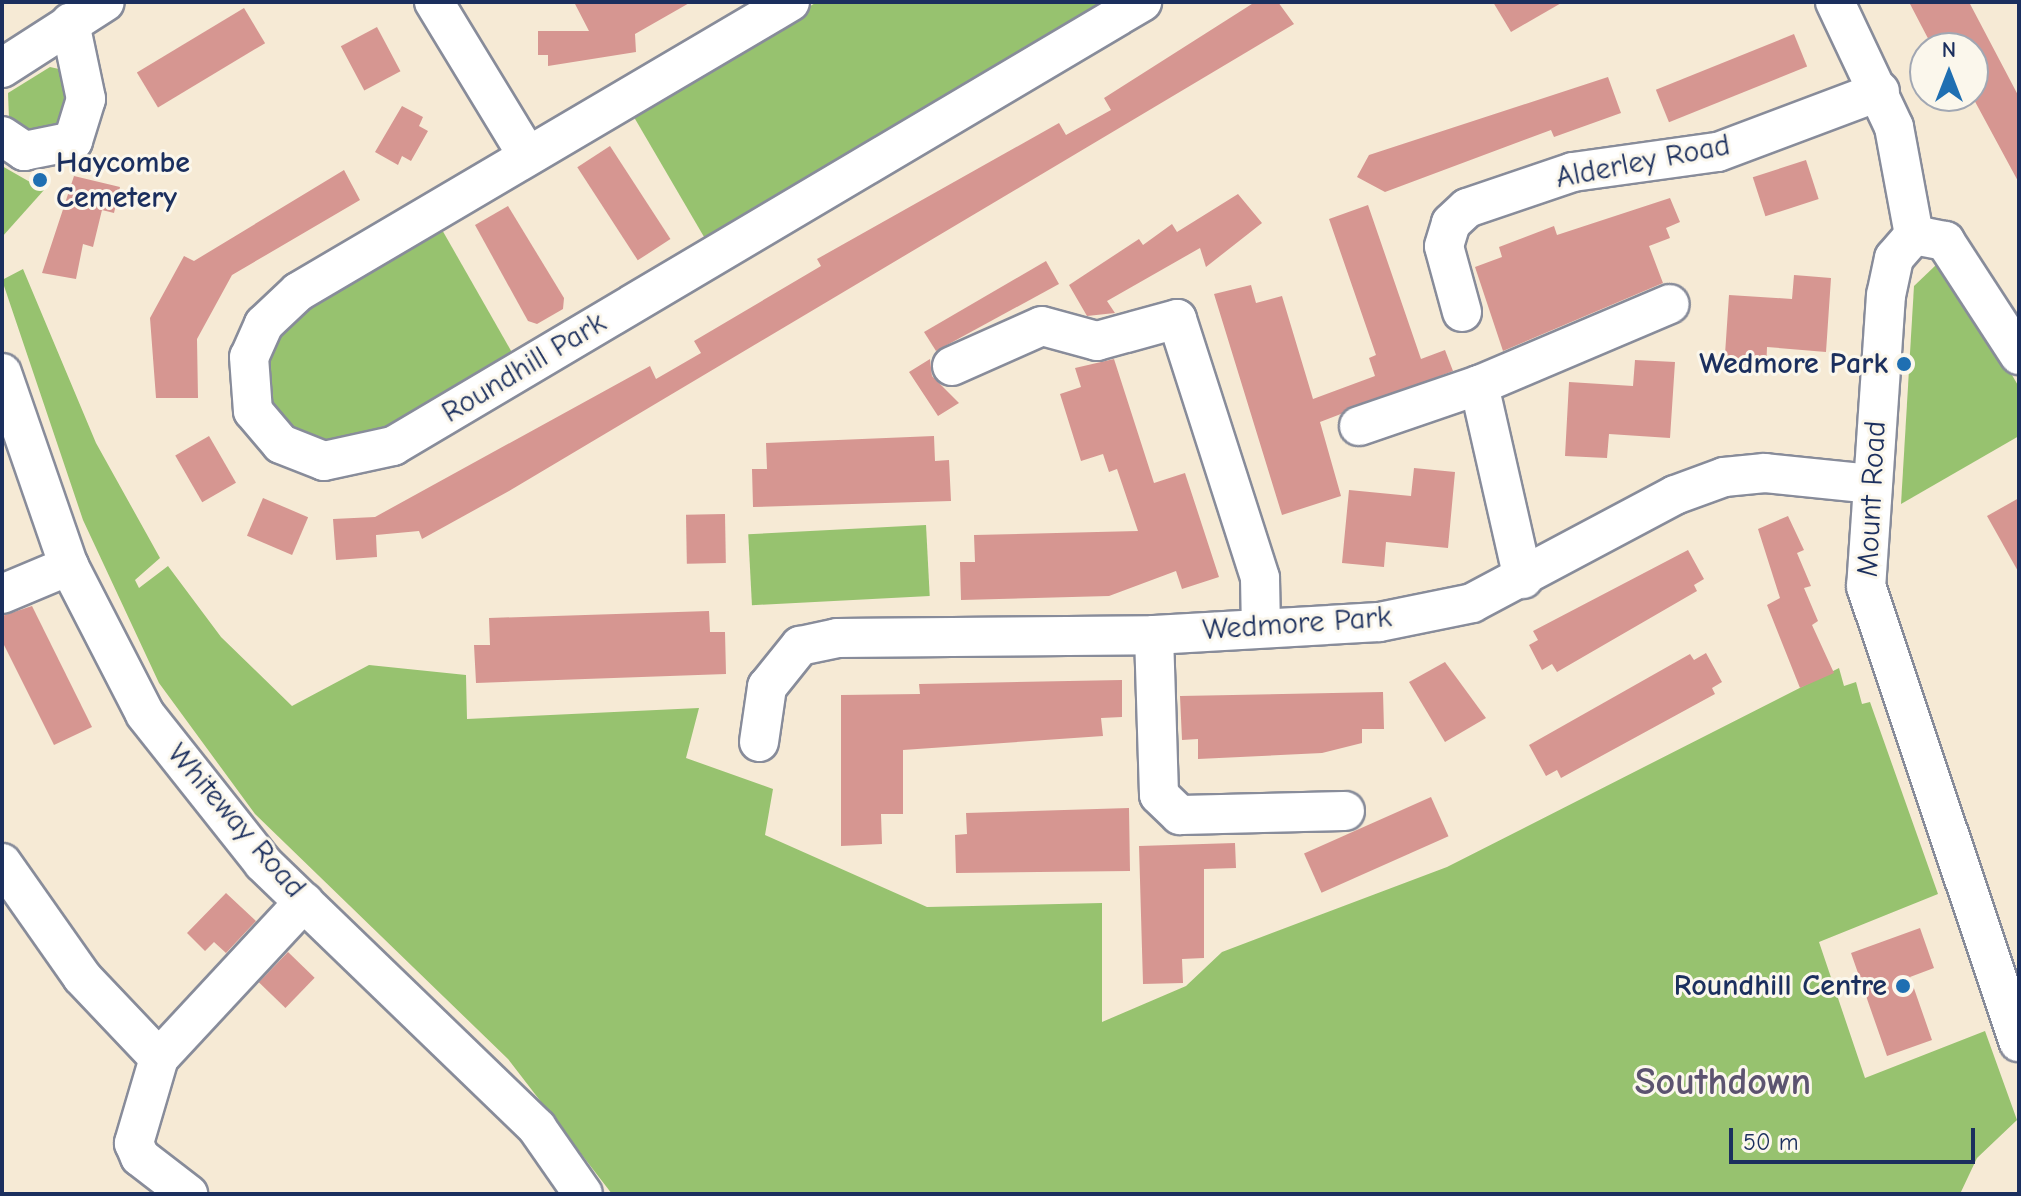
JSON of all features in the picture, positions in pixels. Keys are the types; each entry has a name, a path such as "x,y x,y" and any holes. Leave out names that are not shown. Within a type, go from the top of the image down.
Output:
{"street":[{"path":"434,2 527,155"},
{"name":"Roundhill Park","path":"790,2 298,292 264,324 247,383 253,411 281,444 324,461 393,446 1142,2"},
{"path":"1835,2 1880,91 1903,161 1914,235 1945,241 2019,355"},
{"path":"2,68 85,10"},
{"path":"2,136 24,151 73,141 86,99 85,10"},
{"name":"Alderley Road","path":"1462,312 1444,246 1451,223 1467,208 1573,172 1718,152 1880,91"},
{"name":"Mount Road","path":"1914,235 1894,258 1886,295 1871,484 1872,613 2008,971 2019,1042"},
{"path":"1359,426 1479,385 1670,304"},
{"path":"952,366 1042,326 1097,341 1177,319 1260,578 1261,628"},
{"name":"Whiteway Road","path":"2,373 69,566 145,714 263,863 537,1128 583,1194"},
{"path":"1479,385 1523,579"},
{"name":"Wedmore Park","path":"759,742 767,687 800,646 837,638 1154,635 1379,622 1472,603 1523,579 1675,495 1724,477 1765,473 1871,484"},
{"path":"2,594 69,566"},
{"path":"1154,635 1159,795 1180,815 1345,811"},
{"path":"2,863 82,977 159,1058"},
{"path":"188,1194 140,1157 134,1143 159,1058 304,902"}],"green space":[{"path":"817,2 1117,2 707,242 631,112"},
{"path":"50,67 59,69 69,95 64,127 26,134 9,119 8,93"},
{"path":"2,166 44,190 2,237"},
{"path":"441,228 514,356 368,440 310,443 274,413 264,368 271,343 292,319"},
{"path":"1936,265 1954,276 2019,387 2019,436 1901,504 1914,286"},
{"path":"23,269 96,443 160,558 135,580 139,588 168,566 221,637 292,706 369,665 466,675 467,719 699,708 686,758 773,789 765,835 927,907 1102,903 1102,1022 1186,986 1222,952 1447,867 1839,668 1844,686 1856,682 1862,704 1870,702 1938,894 1819,942 1865,1078 1985,1031 2017,1120 1977,1158 1960,1194 612,1194 508,1059 255,814 159,683 83,520 2,280"},
{"path":"926,525 930,596 752,605 748,534"}],"building":[{"path":"574,2 691,2 635,34 636,52 548,66 548,55 538,55 538,31 589,31"},
{"path":"1255,2 1278,2 1294,24 509,491 422,539 419,531 376,535 377,557 336,560 333,519 375,517 650,366 656,379 701,353 694,341 821,266 817,259 1059,123 1066,135 1111,110 1104,98"},
{"path":"1493,2 1563,2 1511,32"},
{"path":"1909,2 1969,2 1985,32 1925,32"},
{"path":"244,8 265,43 158,108 137,72"},
{"path":"377,27 400,71 364,90 341,46"},
{"path":"1794,34 1807,66 1669,122 1656,90"},
{"path":"1989,40 2019,97 2019,183 1981,112 1989,112"},
{"path":"1608,77 1621,113 1554,137 1551,130 1385,192 1357,177 1369,155"},
{"path":"402,106 423,117 419,126 428,131 411,161 402,156 398,165 375,152"},
{"path":"610,146 670,239 638,260 577,167"},
{"path":"1806,160 1819,199 1765,216 1753,177"},
{"path":"344,170 360,200 232,275 197,339 198,398 156,398 150,318 184,256 194,261"},
{"path":"74,176 120,187 114,213 102,210 93,247 83,244 76,279 42,273"},
{"path":"1238,194 1262,223 1206,267 1200,248 1107,301 1115,313 1087,316 1069,285 1139,239 1143,245 1172,224 1177,232"},
{"path":"1670,198 1680,222 1666,228 1670,238 1649,246 1663,283 1503,351 1475,267 1502,257 1499,247 1554,226 1557,235"},
{"path":"1368,205 1421,359 1445,350 1453,371 1320,422 1341,496 1282,515 1214,294 1251,285 1256,303 1282,296 1313,399 1375,376 1369,358 1376,355 1329,219"},
{"path":"508,206 564,298 563,309 537,324 528,321 475,225"},
{"path":"1046,261 1059,284 936,351 924,332"},
{"path":"1794,275 1831,278 1826,352 1767,347 1766,371 1724,369 1729,295 1792,299"},
{"path":"930,359 932,376 959,403 938,416 909,372"},
{"path":"1114,359 1154,483 1185,473 1219,577 1182,589 1176,571 1109,596 961,600 960,562 975,562 974,535 1138,531 1117,469 1109,472 1103,454 1081,461 1060,394 1081,387 1075,368"},
{"path":"1635,360 1675,362 1670,438 1609,434 1607,458 1565,456 1569,382 1633,386"},
{"path":"209,436 236,483 202,502 175,456"},
{"path":"934,436 935,461 949,460 951,501 753,507 752,469 767,469 766,443"},
{"path":"1414,468 1455,472 1448,548 1386,542 1384,567 1342,563 1349,490 1411,496"},
{"path":"263,498 308,517 292,555 247,536"},
{"path":"2019,498 2019,573 1987,516"},
{"path":"725,514 726,563 687,564 686,515"},
{"path":"1788,516 1804,550 1797,553 1811,586 1804,588 1818,621 1812,625 1834,673 1800,688 1767,605 1780,598 1758,529"},
{"path":"1688,550 1704,579 1694,585 1697,591 1557,672 1552,664 1542,670 1529,645 1538,640 1533,631"},
{"path":"32,606 92,727 54,745 2,641 2,616"},
{"path":"709,611 710,632 725,632 726,674 476,683 474,645 490,645 489,618"},
{"path":"1706,653 1722,682 1712,688 1715,694 1561,778 1557,770 1546,776 1529,745 1690,654 1694,660"},
{"path":"1445,662 1486,718 1445,742 1409,682"},
{"path":"1122,680 1122,717 1101,718 1103,736 903,750 903,814 881,814 882,844 841,846 841,695 920,694 919,684"},
{"path":"1383,692 1384,729 1362,729 1362,743 1322,753 1198,759 1198,739 1182,740 1180,696"},
{"path":"1431,797 1448,836 1322,893 1304,854"},
{"path":"1129,808 1130,871 956,873 955,835 967,834 966,813"},
{"path":"1235,843 1236,868 1204,869 1204,958 1182,959 1183,983 1143,984 1139,846"},
{"path":"226,893 256,921 226,953 214,942 205,951 187,933"},
{"path":"1920,928 1934,968 1910,977 1932,1040 1887,1056 1851,953"},
{"path":"288,952 315,978 285,1008 259,982"}],"place":[{"name":"Haycombe Cemetery","path":"40,180"},
{"name":"Wedmore Park","path":"1904,364"},
{"name":"Roundhill Centre","path":"1903,986"}],"district":[{"name":"Southdown","path":"1723,1083"}]}
